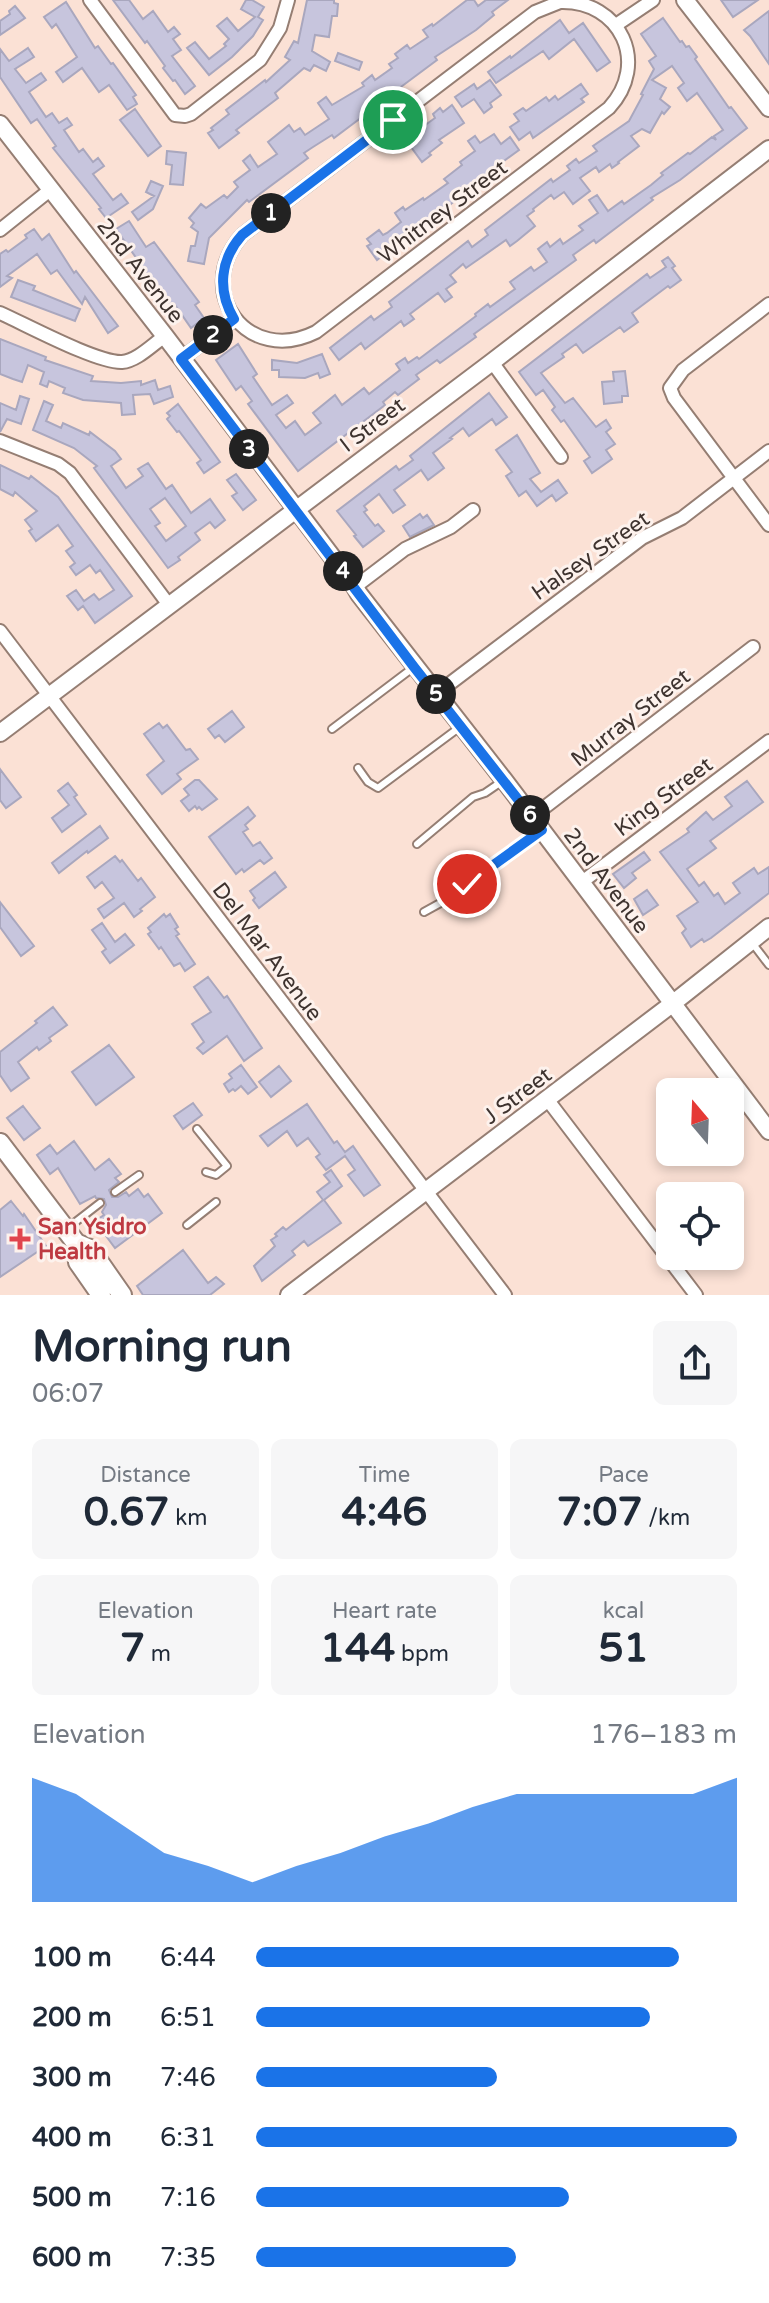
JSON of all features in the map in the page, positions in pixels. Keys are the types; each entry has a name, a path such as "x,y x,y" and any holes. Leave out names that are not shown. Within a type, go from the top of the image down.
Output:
{"main road":[{"path":"0,1143 71,1236 90,1249 101,1284 122,1295"}],"street":[{"path":"90,0 175,115 185,116 260,60 280,28 288,0"},
{"path":"181,359 234,319 226,303 223,276 227,258 242,235 543,7 560,2 578,3 603,13 616,25 653,0"},
{"path":"685,0 769,108"},
{"name":"Whitney Street","path":"234,319 248,331 275,340 297,339 316,332 609,108 623,88 628,72 625,43 616,25"},
{"name":"2nd Avenue","path":"0,124 582,882 769,1131"},
{"name":"I Street","path":"0,733 769,149"},
{"path":"0,230 50,190"},
{"path":"769,304 683,370 670,388 674,398 769,525"},
{"path":"0,313 103,359 124,362 165,336"},
{"path":"492,362 561,457"},
{"path":"0,441 58,464 70,473 169,605"},
{"name":"Halsey Street","path":"436,694 635,543 682,518 769,451"},
{"path":"355,587 405,549 451,527 473,510"},
{"name":"Del Mar Avenue","path":"0,631 505,1295"},
{"name":"Murray Street","path":"537,824 753,647"},
{"name":"King Street","path":"582,882 769,741"},
{"name":"J Street","path":"289,1295 309,1289 427,1191 769,927"},
{"path":"547,1099 696,1295"}],"lane":[{"path":"332,729 414,667"},
{"path":"358,768 368,782 378,788 460,727"},
{"path":"417,844 473,797 504,780"},
{"path":"424,912 444,901 537,824"},
{"path":"751,941 769,965"},
{"path":"197,1129 227,1166 216,1175 206,1172"},
{"path":"115,1192 139,1175"},
{"path":"187,1225 216,1202"},
{"path":"71,1236 100,1203"}],"building":[{"path":"113,0 129,0 143,19 153,11 168,32 174,27 180,34 173,39 181,50 172,56 195,86 185,94"},
{"path":"246,0 264,7 258,17 263,20 253,36 209,75 187,48 195,42 209,59 226,46 224,44 229,39 217,26 227,18 238,31 255,17 241,9"},
{"path":"307,0 334,0 338,4 337,16 332,16 329,37 315,35 312,51 330,62 326,71 314,65 310,71 304,68 275,93 278,98 236,130 239,133 219,148 208,133 229,114 226,110 266,82 290,60 285,57 294,41 298,43"},
{"path":"467,0 474,0 478,6 486,0 508,0 476,30 435,57 437,60 382,101 379,98 363,109 366,114 334,138 332,135 304,153 308,158 249,202 247,200 209,238 204,264 188,261 198,232 191,227 194,223 189,218 201,204 206,208 224,195 227,198 238,187 234,182 250,170 243,161 250,155 258,167 277,154 268,142 289,125 294,132 300,128 305,135 329,119 318,103 326,97 332,105 364,86 362,83 372,75 375,80 392,68 389,64 398,58 395,54 407,45 410,49 428,37 423,30"},
{"path":"721,0 758,0 733,17"},
{"path":"66,2 95,48 98,46 113,63 136,95 133,97 137,104 127,110 109,85 99,92 82,68 63,82 56,72 77,57 56,24 52,28 44,17"},
{"path":"15,6 25,18 0,35 0,21"},
{"path":"769,11 769,64 744,30"},
{"path":"663,18 680,42 689,46 729,108 747,128 680,180 651,198 653,200 596,243 594,240 573,255 576,260 474,334 476,337 440,363 437,360 416,375 419,379 398,395 395,392 383,402 385,405 298,471 248,404 252,401 241,386 236,390 216,360 238,344 257,374 253,377 272,405 287,395 293,403 276,415 286,428 295,421 305,435 321,423 313,413 335,395 342,405 364,388 369,394 400,370 396,364 405,358 408,363 417,357 419,359 488,304 490,307 515,289 510,282 531,267 534,271 547,262 538,249 547,242 550,247 560,239 563,244 583,230 579,226 598,213 589,200 597,195 608,211 622,201 624,204 688,153 712,137 716,140 714,136 723,130 697,93 687,101 678,88 684,83 672,66 652,80 666,88 660,99 670,107 664,114 662,112 650,133 642,129 631,136 639,146 619,163 612,168 610,164 599,172 596,167 580,178 590,191 573,204 564,192 554,199 551,195 527,216 535,226 517,241 510,246 506,240 466,268 463,264 450,275 456,282 446,289 452,297 445,302 438,293 410,314 414,319 404,326 401,321 365,349 361,343 339,360 330,348 371,316 374,320 392,307 389,302 468,241 472,247 488,235 485,230 551,179 553,182 570,170 567,166 576,159 579,163 597,151 593,146 629,121 654,69 649,61 656,56 641,34"},
{"path":"560,20 569,33 583,23 610,62 597,71 574,39 549,59 543,51 496,83 488,72"},
{"path":"28,48 34,57 15,69 26,83 41,73 46,80 29,92 46,117 52,113 59,123 67,118 72,125 64,130 79,152 83,149 93,162 98,158 104,166 93,174 113,200 121,194 128,203 106,218 53,148 56,146 37,119 31,123 0,77 0,49 9,61"},
{"path":"338,53 362,62 359,70 335,61"},
{"path":"490,80 501,95 490,103 492,107 484,113 474,99 462,107 455,97 474,84 477,89"},
{"path":"581,84 588,94 581,99 584,102 533,138 530,132 519,140 510,127 519,121 514,114 523,108 526,111 546,97 549,101 555,96 558,100"},
{"path":"452,105 464,123 439,140 442,143 422,162 403,136 414,128 417,131 435,118 433,114 440,108 443,112"},
{"path":"135,109 161,146 148,156 120,120"},
{"path":"494,134 501,144 510,137 519,150 377,260 367,246 371,244 367,239 379,230 383,235 387,233 401,222 395,213 424,200 448,183 444,179 475,151 468,141 475,136 480,143"},
{"path":"167,151 186,153 183,185 170,184 172,165 166,164"},
{"path":"151,181 163,186 153,209 138,220 132,212 154,196 146,192"},
{"path":"129,221 146,247 154,242 199,302 195,305 204,318 191,328 153,282 116,229"},
{"path":"34,229 42,240 49,234 74,273 76,271 118,326 108,333 85,297 82,304 57,270 51,274 37,254 7,276 12,278 0,287 0,254 6,250 8,252"},
{"path":"668,257 681,280 632,313 638,322 624,332 620,327 583,353 576,344 541,373 565,403 573,398 596,427 606,420 611,428 606,432 615,444 606,450 612,459 592,473 584,461 590,457 564,420 561,422 552,410 555,407 543,390 536,395 519,372 647,274 650,278 666,267 662,261"},
{"path":"18,280 35,286 33,290 80,309 75,321 11,297"},
{"path":"0,339 46,357 45,360 93,376 91,381 141,381 141,385 155,380 158,390 170,386 173,397 154,404 150,394 133,395 135,414 122,415 121,403 83,400 63,393 65,388 49,381 47,387 40,384 44,372 28,365 22,382 13,379 0,374"},
{"path":"322,354 330,374 320,378 318,373 305,378 279,377 279,370 272,370 272,360 297,363"},
{"path":"625,371 628,396 622,396 622,402 604,404 602,382 614,381 613,372"},
{"path":"489,393 507,417 496,425 492,419 469,436 463,428 450,438 433,453 444,468 428,480 421,470 394,490 405,505 393,513 379,494 364,506 367,510 364,512 375,526 378,524 384,531 363,547 337,511 396,466 399,470 413,460 410,456"},
{"path":"20,396 29,399 21,424 7,419 0,432 0,403 16,410"},
{"path":"44,401 53,405 46,421 61,428 63,423 89,435 90,432 115,451 121,459 111,466 126,488 143,476 138,469 148,463 166,489 172,485 191,513 210,499 225,520 215,528 210,522 195,533 200,540 168,568 94,468 97,466 74,448 33,430","holes":["165,498 186,526 166,541 155,526 160,523 150,509"]},
{"path":"178,404 220,462 204,473 197,463 201,460 167,419 170,416 167,413"},
{"path":"517,435 540,473 530,479 541,492 558,480 567,493 556,501 552,495 537,506 526,491 519,496 506,476 512,472 496,450"},
{"path":"0,465 29,479 31,476 58,497 132,596 95,623 83,606 78,610 67,596 76,590 84,601 94,594 99,600 114,590 100,570 96,573 90,565 76,575 70,567 75,563 66,551 73,546 58,525 36,541 25,520 37,511 15,492 13,496 0,489"},
{"path":"236,474 256,500 243,510 232,496 237,493 227,480"},
{"path":"420,514 423,518 427,515 434,525 410,537 403,526"},
{"path":"232,711 244,727 225,742 219,735 215,738 208,729"},
{"path":"159,723 163,728 167,725 186,750 190,749 198,759 177,774 181,779 162,794 147,775 164,761 144,734"},
{"path":"0,769 21,797 6,808 0,800"},
{"path":"199,780 217,799 202,810 195,806 189,811 181,801 189,795 184,789"},
{"path":"747,781 763,802 710,841 716,848 687,869 699,886 704,882 714,896 718,893 725,904 740,893 733,883 754,868 758,874 769,867 769,893 711,938 704,942 702,939 691,947 682,933 686,929 677,916 698,902 660,852 689,832 687,829 706,812 713,820 732,806 725,797"},
{"path":"68,783 86,814 62,832 52,818 69,805 58,791"},
{"path":"248,807 255,816 245,825 248,829 243,832 253,846 260,842 272,858 264,864 260,860 236,874 209,837"},
{"path":"100,826 108,838 59,873 52,863"},
{"path":"644,852 650,860 632,873 636,878 624,888 613,874"},
{"path":"115,856 120,862 122,860 138,881 141,878 155,897 134,917 124,903 104,918 98,909 114,898 102,882 95,888 87,877"},
{"path":"275,872 286,887 259,908 250,891"},
{"path":"647,890 658,905 643,915 634,899"},
{"path":"0,902 34,946 21,956 0,927"},
{"path":"164,914 166,917 170,914 178,927 175,929 179,934 176,936 195,964 185,971 180,963 174,966 148,934 151,932 148,928"},
{"path":"102,923 115,942 125,934 134,945 110,963 102,952 106,949 92,930"},
{"path":"208,977 224,998 227,996 262,1048 244,1061 227,1036 203,1054 197,1048 204,1042 192,1024 211,1012 194,987"},
{"path":"53,1007 67,1025 49,1038 51,1041 39,1050 37,1047 18,1062 29,1078 11,1091 0,1075 0,1052"},
{"path":"109,1045 134,1077 96,1105 72,1072"},
{"path":"241,1065 257,1087 248,1094 241,1086 229,1092 224,1084 232,1078 229,1074"},
{"path":"279,1066 291,1081 271,1097 259,1082"},
{"path":"193,1103 202,1115 183,1129 174,1116"},
{"path":"307,1104 334,1143 337,1141 345,1152 353,1146 380,1185 364,1196 348,1175 355,1170 345,1156 326,1170 316,1157 320,1154 308,1138 297,1146 287,1131 268,1146 260,1136"},
{"path":"23,1106 40,1128 24,1140 7,1118"},
{"path":"74,1141 95,1170 109,1159 121,1174 115,1178 119,1182 109,1190 112,1197 126,1192 129,1196 138,1189 144,1197 148,1194 162,1213 115,1248 95,1221 104,1215 104,1199 95,1196 80,1204 58,1168 50,1174 37,1155 50,1145 57,1154"},
{"path":"331,1170 342,1186 324,1200 341,1223 308,1246 304,1241 292,1251 295,1255 262,1281 254,1266 275,1246 271,1240 277,1236 275,1234 283,1227 286,1230 323,1200 317,1192 330,1182 324,1175"},
{"name":"San Ysidro Health","path":"11,1201 46,1246 0,1277 0,1210"},
{"path":"183,1250 208,1283 216,1277 224,1284 210,1295 143,1295 137,1286"}],"place":[{"name":"San Ysidro Health","path":"20,1239"}],"route":[{"path":"393,120 242,235 227,258 223,276 226,303 234,319 181,359 414,667 542,830 467,884"}]}
